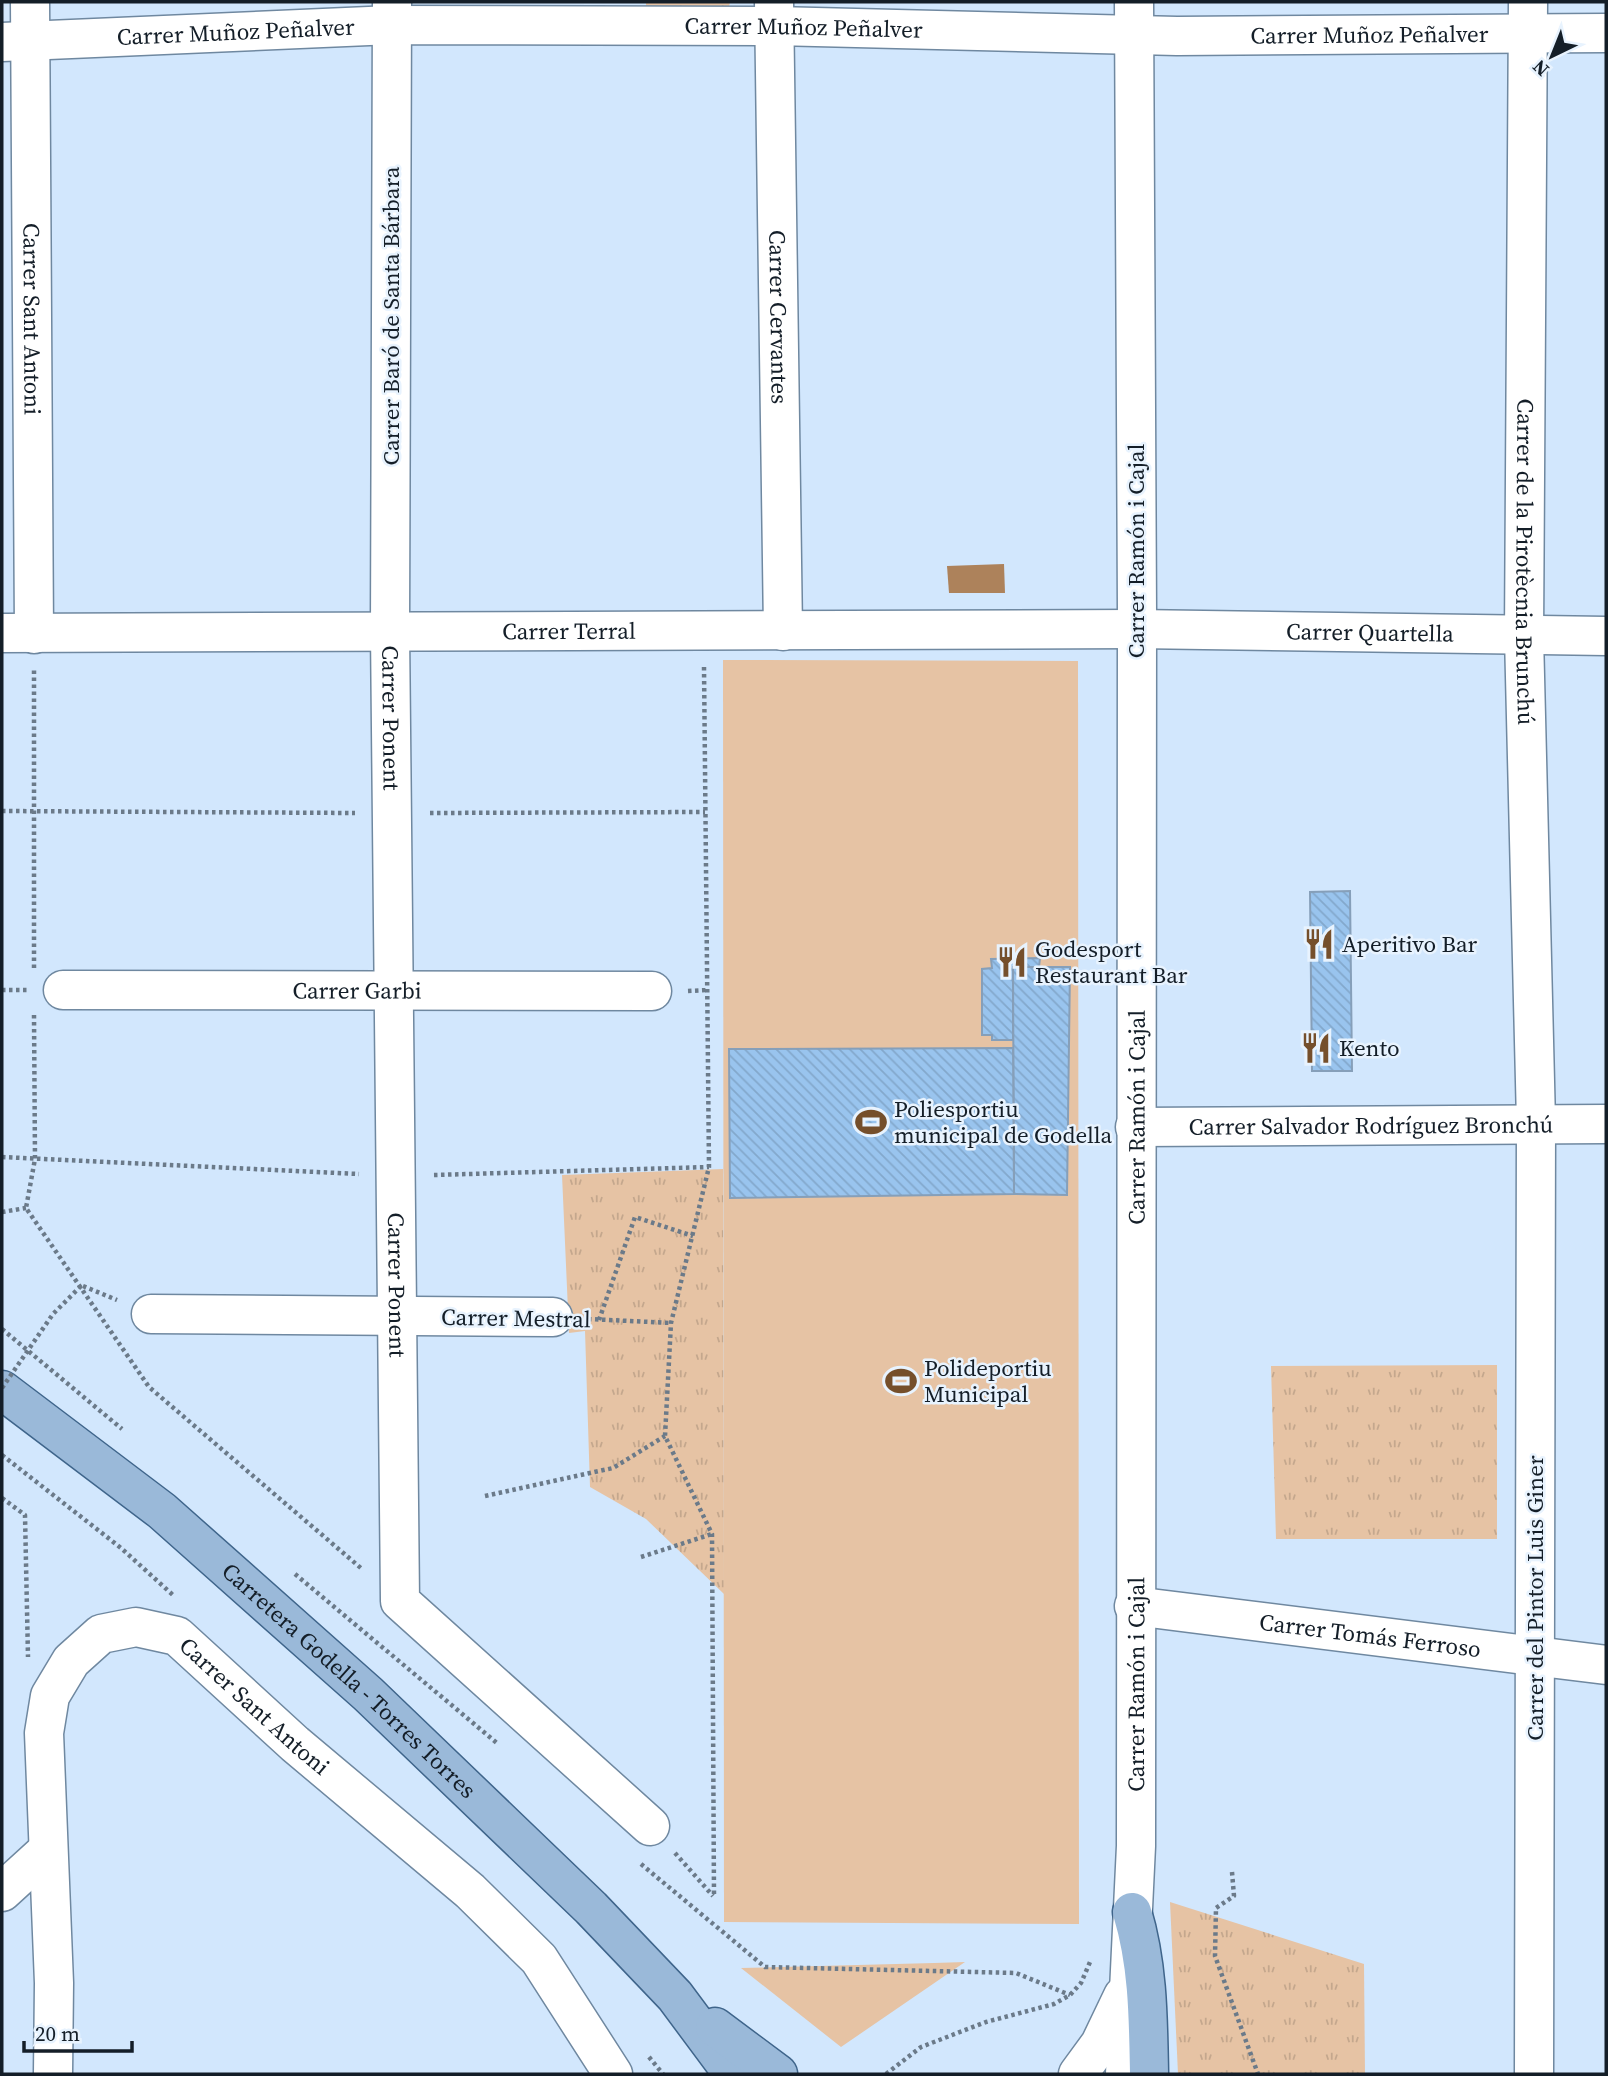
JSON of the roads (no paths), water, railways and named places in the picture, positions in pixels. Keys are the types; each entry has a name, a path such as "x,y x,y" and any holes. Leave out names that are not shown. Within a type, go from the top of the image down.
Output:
{"main road":[{"name":"Carretera Godella - Torres Torres","path":"2,1389 162,1511 368,1694 591,1908 675,1996 733,2074"},
{"path":"1132,1912 1141,1941 1148,2000 1149,2074"},
{"name":"Carretera Godella - Torres Torres","path":"675,1996 778,2074"}],"street":[{"name":"Carrer Sant Antoni","path":"18,634 16,41 30,2"},
{"name":"Carrer Muñoz Peñalver","path":"16,41 392,13 1529,18 1606,33"},
{"name":"Carrer Baró de Santa Bárbara","path":"390,631 392,13"},
{"name":"Carrer Cervantes","path":"775,14 783,631"},
{"name":"Carrer Ramón i Cajal","path":"1125,2074 1136,1846 1134,18"},
{"name":"Carrer de la Pirotècnia Brunchú","path":"1529,18 1524,636 1536,1122"},
{"name":"Carrer Terral","path":"18,634 1136,629"},
{"name":"Carrer Quartella","path":"1136,629 1606,636"},
{"name":"Carrer Ponent","path":"390,631 400,1601 650,1826"},
{"name":"Carrer Garbi","path":"63,990 652,991"},
{"name":"Carrer Salvador Rodríguez Bronchú","path":"1135,1127 1536,1122 1606,1124"},
{"name":"Carrer del Pintor Luis Giner","path":"1534,2074 1536,1122"},
{"name":"Carrer Mestral","path":"151,1314 553,1317"},
{"name":"Carrer Tomás Ferroso","path":"1134,1605 1606,1665"},
{"name":"Carrer Sant Antoni","path":"53,2074 54,1983 44,1733 50,1696 71,1661 101,1634 136,1627 177,1636 295,1744 470,1891 539,1959 614,2074"},
{"path":"2,1892 48,1850"},
{"name":"Carrer Ramón i Cajal","path":"1078,2074 1113,2020 1129,1982"}],"place":[{"name":"Aperitivo Bar","path":"1319,944"},
{"name":"Godesport Restaurant Bar","path":"1012,962"},
{"name":"Kento","path":"1316,1048"},
{"name":"Poliesportiu municipal de Godella","path":"871,1122"},
{"name":"Polideportiu Municipal","path":"901,1381"}]}
